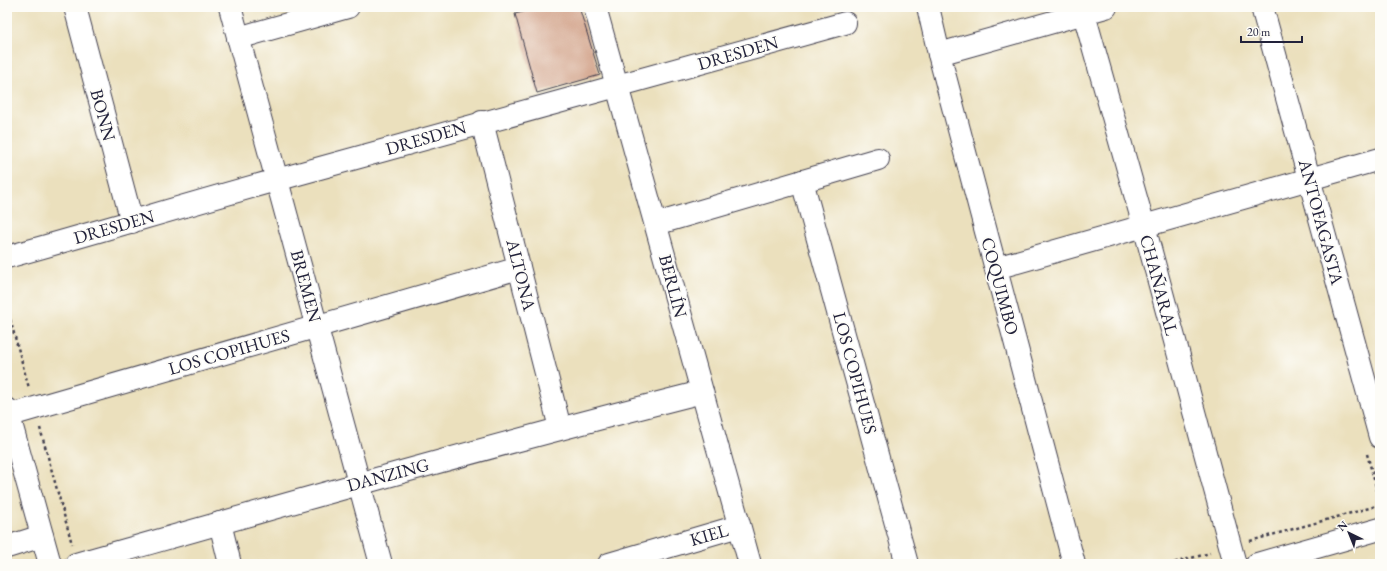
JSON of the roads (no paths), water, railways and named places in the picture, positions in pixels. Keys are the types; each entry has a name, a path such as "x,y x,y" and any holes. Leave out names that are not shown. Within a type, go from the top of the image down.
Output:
{"street":[{"name":"BONN","path":"75,7 132,222"},
{"name":"BREMEN","path":"230,7 381,564"},
{"path":"238,38 348,7"},
{"name":"BERLÍN","path":"595,7 750,564"},
{"name":"COQUIMBO","path":"928,7 939,54 1074,564"},
{"path":"939,54 1083,10 1106,7"},
{"name":"ANTOFAGASTA","path":"1262,7 1380,437"},
{"name":"CHAÑARAL","path":"1083,10 1144,226 1233,555"},
{"name":"DRESDEN","path":"7,257 482,122 618,87 845,23"},
{"name":"ALTONA","path":"482,122 560,428"},
{"path":"656,224 878,159"},
{"path":"996,268 1380,159"},
{"name":"LOS COPIHUES","path":"802,181 907,564"},
{"name":"LOS COPIHUES","path":"8,414 34,408 520,268"},
{"name":"DANZING","path":"76,564 359,483 560,428 702,392"},
{"path":"8,414 50,564"},
{"path":"220,523 230,564"},
{"name":"KIEL","path":"609,564 739,526"},
{"path":"1257,564 1380,529"},
{"path":"7,547 42,536"}]}
